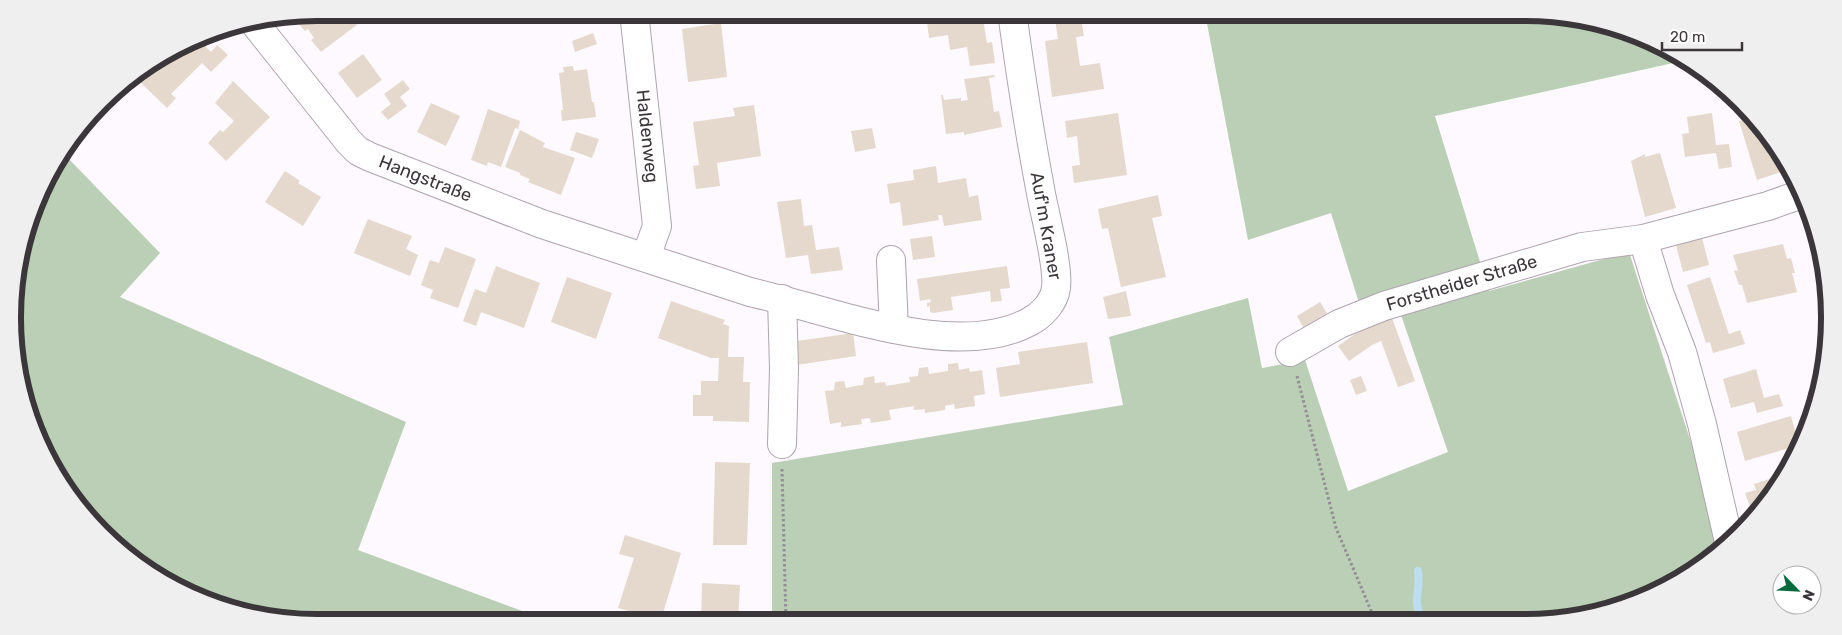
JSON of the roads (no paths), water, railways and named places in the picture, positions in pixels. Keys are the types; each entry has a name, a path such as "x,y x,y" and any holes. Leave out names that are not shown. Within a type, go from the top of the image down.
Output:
{"street":[{"name":"Haldenweg","path":"635,21 657,226 646,257"},
{"name":"Auf'm Kraner","path":"646,257 750,292 782,299 827,313 925,336 977,336 1014,330 1038,318 1048,306 1056,289 1054,264 1034,160 1013,21"},
{"name":"Hangstraße","path":"258,27 358,151 542,224 646,257"},
{"name":"Forstheider Straße","path":"1290,352 1340,324 1384,306 1582,246 1643,240 1768,206 1795,197"},
{"path":"1643,240 1660,295 1682,352 1702,424 1727,533"},
{"path":"891,260 894,329"},
{"path":"782,299 784,368 782,444"}],"waterway":[{"path":"1418,571 1417,602 1420,614"}]}
